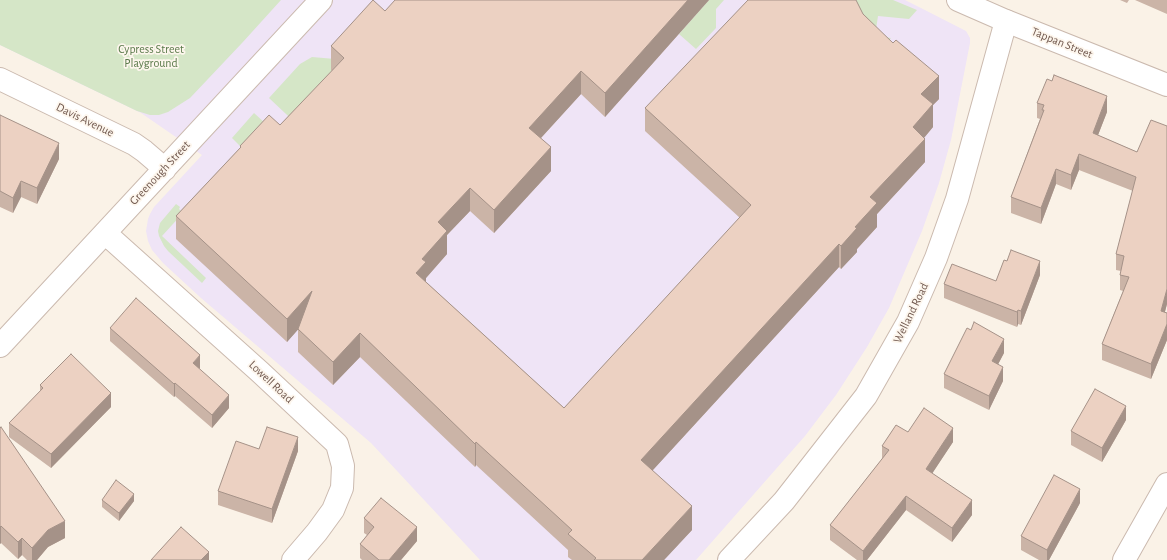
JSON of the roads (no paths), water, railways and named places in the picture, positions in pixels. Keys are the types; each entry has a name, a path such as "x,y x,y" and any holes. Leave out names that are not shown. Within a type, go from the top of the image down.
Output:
{"street":[{"name":"Greenough Street","path":"0,346 321,0"},
{"name":"Tappan Street","path":"958,0 1006,21 1167,85"},
{"name":"Welland Road","path":"729,560 784,501 866,396 908,322 936,258 957,199 1006,21"},
{"name":"Davis Avenue","path":"0,79 134,144 164,169"},
{"name":"Lowell Road","path":"105,233 260,372 337,444 343,466 342,488 333,510 317,532 293,560"},
{"path":"1124,560 1167,484"}],"park label":[{"name":"Cypress Street Playground","path":"151,56"}]}
